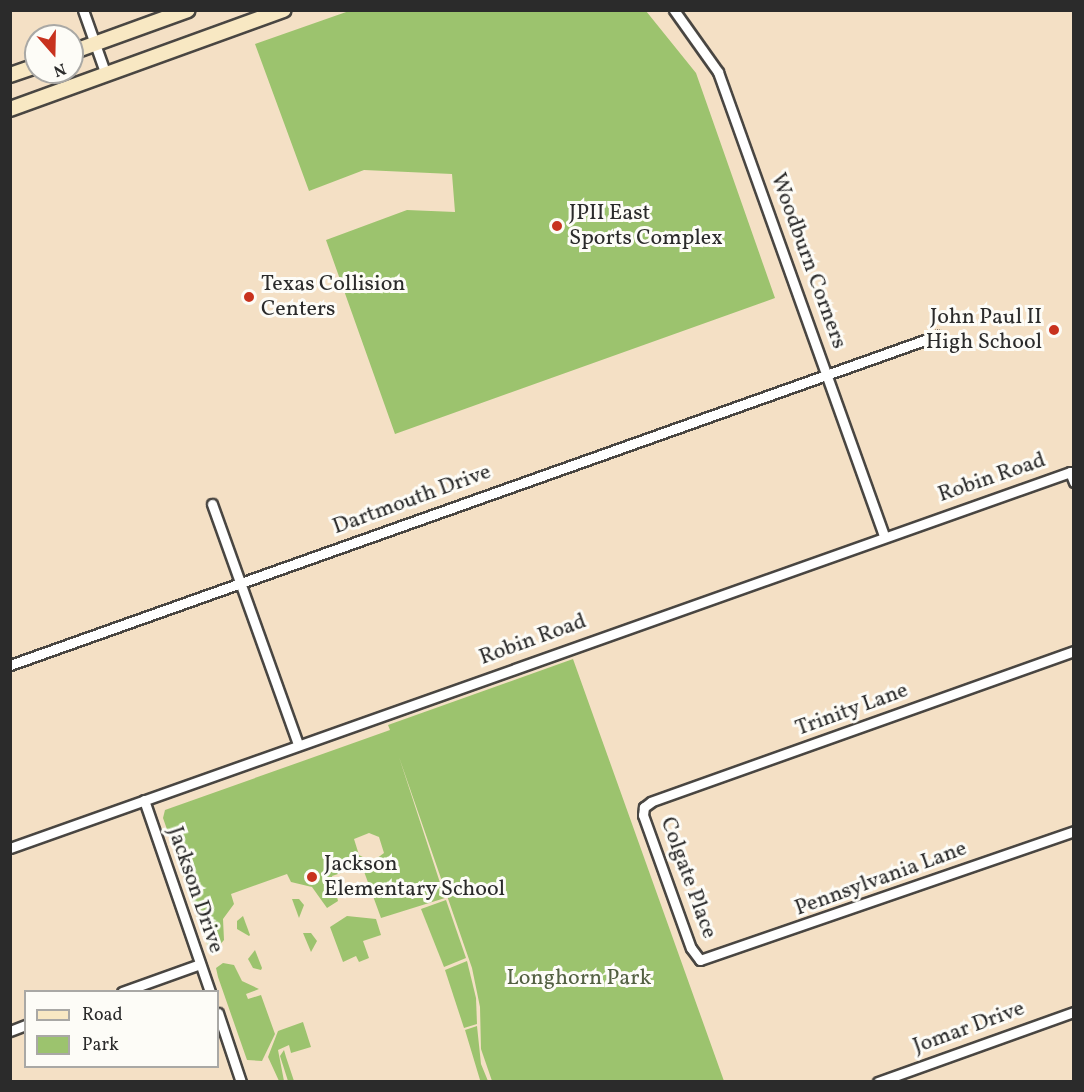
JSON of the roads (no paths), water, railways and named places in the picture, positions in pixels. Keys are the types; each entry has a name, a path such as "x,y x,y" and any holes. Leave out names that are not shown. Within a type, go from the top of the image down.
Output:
{"main road":[{"path":"84,48 188,10"},
{"path":"10,109 284,10"}],"street":[{"path":"83,10 106,75"},
{"name":"Woodburn Corners","path":"674,10 718,72 828,372 884,536"},
{"name":"Dartmouth Drive","path":"10,665 828,372 936,336"},
{"name":"Robin Road","path":"10,848 884,536 1072,477"},
{"path":"212,504 298,744"},
{"name":"Trinity Lane","path":"644,807 1074,651"},
{"name":"Jackson Drive","path":"144,800 209,990"},
{"name":"Colgate Place","path":"644,807 691,948 700,960"},
{"name":"Pennsylvania Lane","path":"700,960 1074,831"},
{"path":"128,990 200,964"},
{"name":"Jomar Drive","path":"878,1082 1074,1012"},
{"path":"219,1016 241,1082"}],"place":[{"name":"JPII East Sports Complex","path":"557,226"},
{"name":"Texas Collision Centers","path":"249,297"},
{"name":"John Paul II High School","path":"1054,330"},
{"name":"Jackson Elementary School","path":"312,877"}],"park label":[{"name":"Longhorn Park","path":"579,979"}]}
